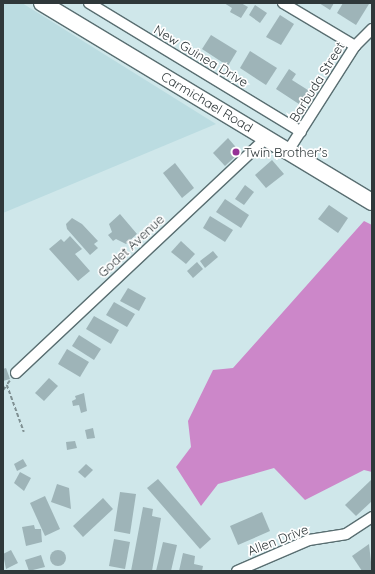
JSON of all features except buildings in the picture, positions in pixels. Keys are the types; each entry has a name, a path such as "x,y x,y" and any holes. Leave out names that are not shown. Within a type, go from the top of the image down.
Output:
{"main road":[{"name":"Carmichael Road","path":"42,3 372,202"}],"street":[{"name":"New Guinea Drive","path":"89,3 301,132"},
{"path":"283,3 355,46"},
{"name":"Barbuda Street","path":"288,151 355,46 372,29"},
{"name":"Godet Avenue","path":"16,373 266,138"},
{"name":"Allen Drive","path":"237,571 309,540 346,534 372,517"}],"path":[{"path":"3,390 16,373"},
{"path":"7,385 24,432"}],"shaded area":[{"path":"3,3 22,3 216,124 3,213"},
{"path":"364,221 372,225 372,472 364,470 305,500 274,468 218,484 201,506 176,467 191,447 188,421 213,370 233,368"}],"place":[{"name":"Twin Brother's","path":"236,152"}]}
